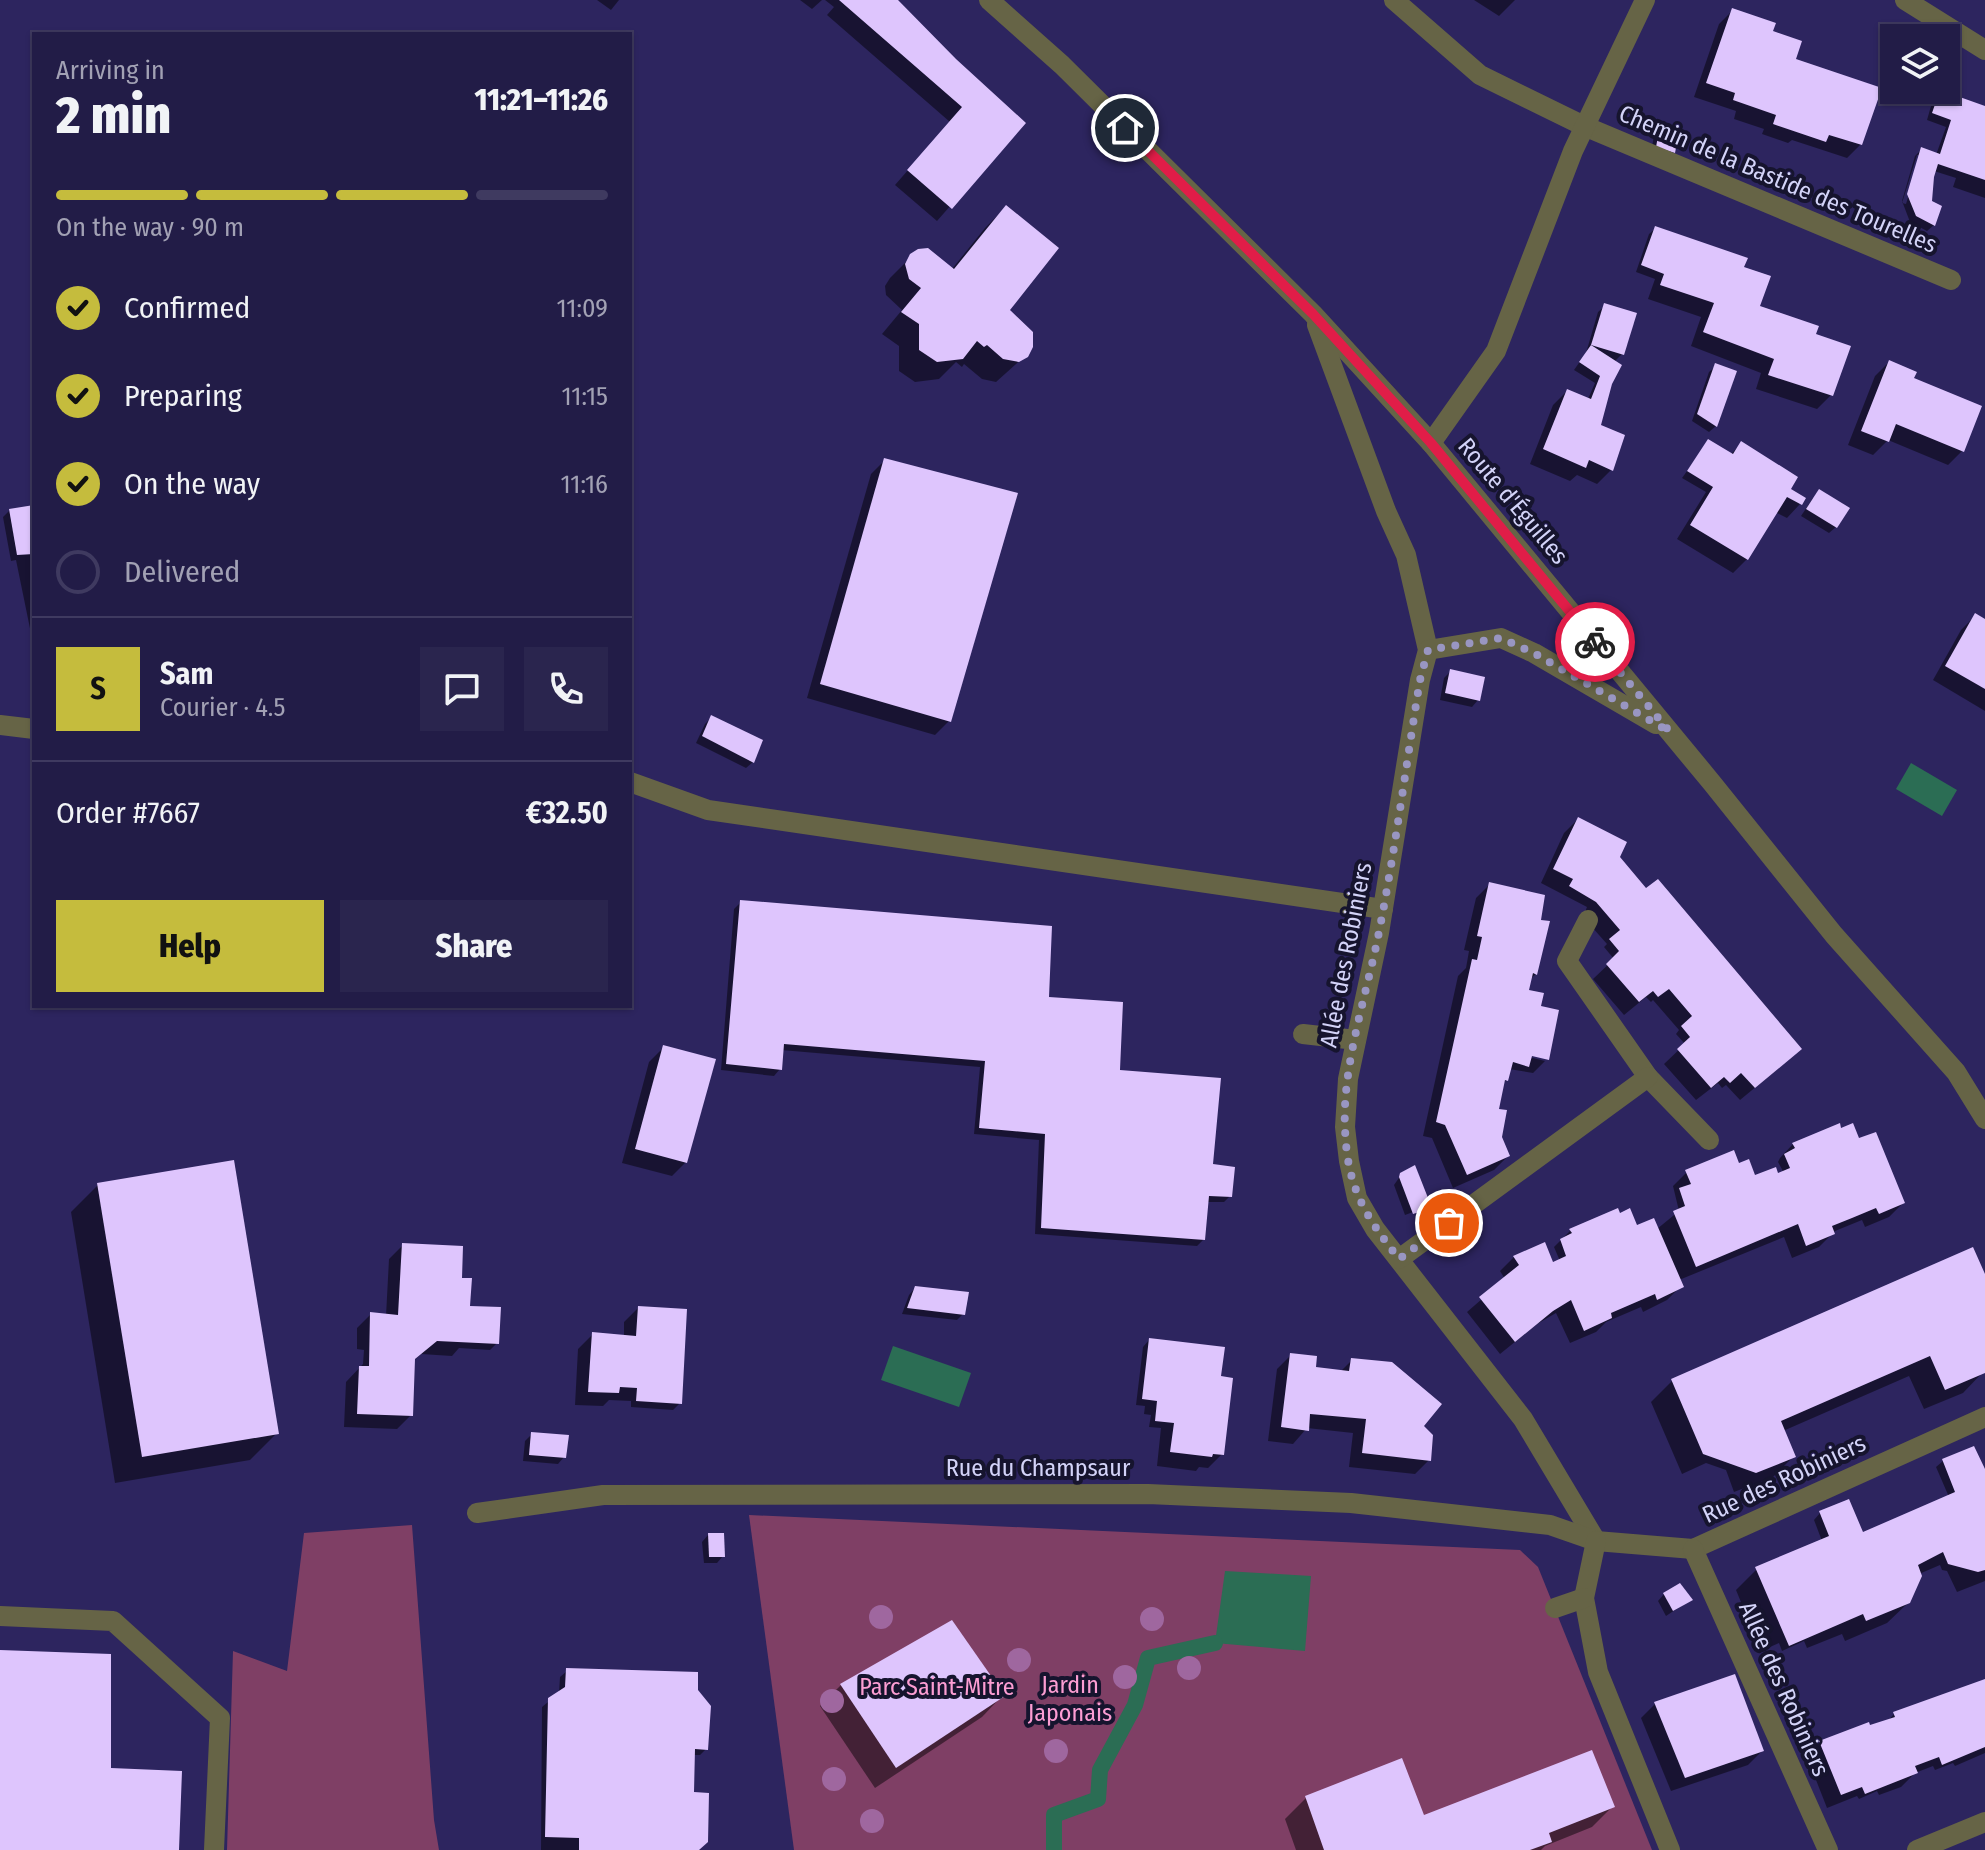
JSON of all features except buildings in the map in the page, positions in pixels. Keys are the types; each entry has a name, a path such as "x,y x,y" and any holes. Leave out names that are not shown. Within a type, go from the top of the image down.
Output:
{"street":[{"name":"Route d'Éguilles","path":"989,0 1062,65 1313,314 1431,443 1834,935 1956,1072 1985,1095"},
{"name":"Chemin de la Bastide des Tourelles","path":"1394,0 1480,75 1584,126 1951,280"},
{"name":"Chemin de la Bastide des Tourelles","path":"1431,443 1496,351 1584,126 1645,0"},
{"path":"1905,0 1985,50"},
{"name":"Allée des Robiniers","path":"1313,314 1386,511 1406,555 1428,650 1420,680 1383,909 1347,1091 1345,1127 1357,1198 1375,1229 1523,1419 1596,1541"},
{"path":"1428,650 1501,638 1534,653 1670,732"},
{"path":"0,725 32,729"},
{"path":"632,783 708,810 1383,909"},
{"path":"1588,920 1567,961 1648,1077 1709,1140"},
{"path":"1303,1034 1356,1040"},
{"name":"Route d'Éguilles","path":"1956,1072 1985,1119"},
{"path":"1399,1259 1648,1077"},
{"name":"Rue des Robiniers","path":"1596,1541 1693,1549 1985,1417"},
{"name":"Rue du Champsaur","path":"477,1513 603,1495 1148,1494 1351,1503 1550,1525 1596,1541"},
{"path":"1596,1541 1584,1598 1598,1672 1670,1850"},
{"name":"Allée des Robiniers","path":"1693,1549 1828,1850"},
{"path":"1555,1608 1584,1598"},
{"path":"0,1616 113,1621 220,1718 214,1850"},
{"path":"1917,1850 1985,1822"}],"green space":[{"name":"Parc Saint-Mitre","path":"749,1515 1520,1550 1538,1567 1652,1850 794,1850"},
{"path":"412,1525 434,1820 439,1850 227,1850 233,1651 287,1671 304,1533"}],"shaded area":[{"path":"1911,763 1957,790 1942,816 1896,789"},
{"path":"893,1346 971,1373 959,1407 881,1380"},
{"path":"1225,1571 1311,1576 1305,1651 1215,1643"}],"waterway":[{"path":"1054,1850 1054,1815 1098,1799 1100,1770 1135,1705 1148,1658 1215,1643"}],"way so far":[{"path":"1449,1223 1399,1259 1375,1229 1357,1198 1345,1127 1348,1079 1379,933 1420,680 1428,650 1501,638 1534,653 1670,732 1595,642"}],"route":[{"path":"1125,128 1313,314 1431,443 1595,642"}],"park label":[{"name":"Jardin Japonais","path":"1070,1699"}]}
